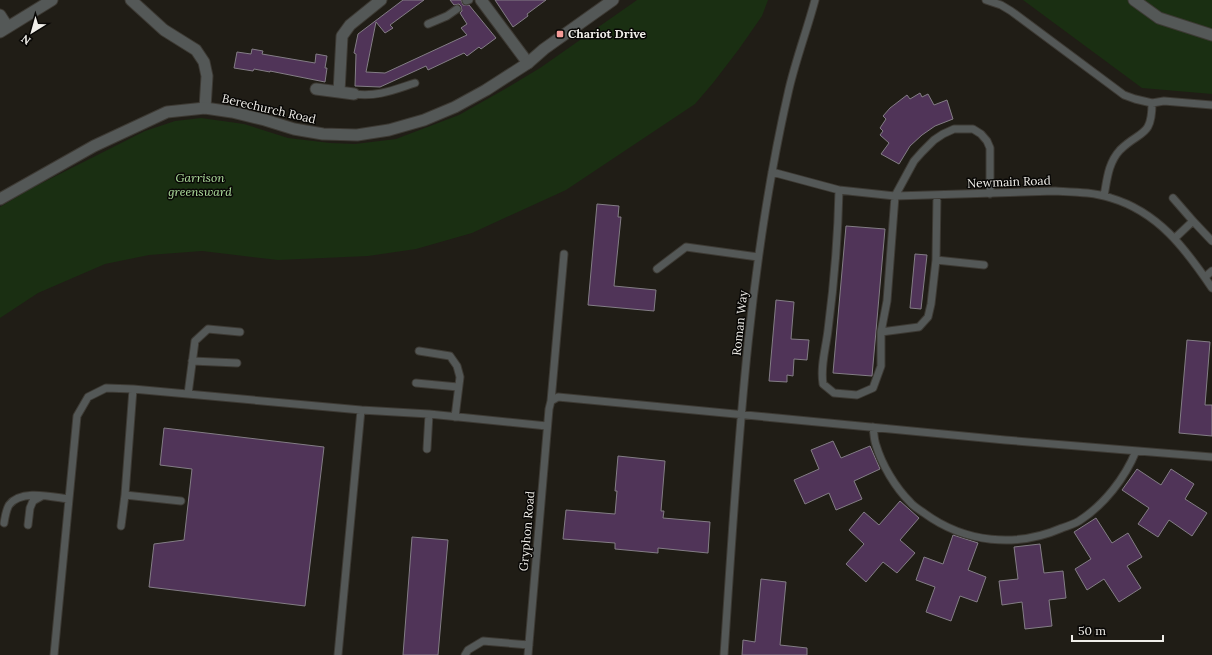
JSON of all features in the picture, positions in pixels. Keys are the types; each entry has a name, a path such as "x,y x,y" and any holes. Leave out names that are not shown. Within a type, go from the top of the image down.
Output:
{"street":[{"path":"0,16 4,29 52,0"},
{"path":"131,0 164,30 196,50 204,62 207,76 205,108"},
{"path":"339,92 342,36 350,25 381,0"},
{"path":"482,0 528,63"},
{"name":"Berechurch Road","path":"0,199 62,162 167,112 205,108 232,112 294,129 323,134 357,135 389,130 424,120 455,107 486,90 528,63 544,49 613,0"},
{"path":"1134,0 1160,18 1212,36"},
{"path":"316,89 354,94"}],"lane":[{"name":"Roman Way","path":"724,655 741,415 758,257 772,172 789,88 815,0"},
{"path":"986,0 1001,5 1011,11 1124,95 1152,103 1164,101 1212,105"},
{"path":"428,24 457,9"},
{"path":"354,94 366,96 382,94 415,83"},
{"path":"1104,196 1109,170 1113,160 1120,151 1143,134 1152,117 1152,103"},
{"path":"839,190 835,259 828,330 821,373 823,384 834,393 857,396 873,388 881,366 881,332 887,301 895,196 914,161 943,134 954,129 973,129 987,141 990,148 990,194"},
{"name":"Newmain Road","path":"772,172 839,190 895,196 1055,191 1104,196 1131,206 1148,215 1164,227 1175,238 1212,288"},
{"path":"881,332 919,327 928,317 936,260 938,195"},
{"path":"1172,198 1212,241"},
{"path":"1175,238 1193,221"},
{"path":"657,269 686,247 758,257"},
{"path":"551,402 564,254"},
{"path":"936,260 984,265"},
{"path":"1205,277 1212,271"},
{"path":"188,394 195,341 208,329 240,332"},
{"path":"419,351 450,356 457,366 460,377 455,417"},
{"path":"192,361 237,363"},
{"path":"416,383 458,387"},
{"path":"54,655 77,416 88,397 106,388 133,389 361,410 429,414 548,426"},
{"path":"121,526 125,495 133,389"},
{"path":"551,402 558,397 741,415 1212,457"},
{"name":"Gryphon Road","path":"528,655 549,409 551,402"},
{"path":"338,655 361,410"},
{"path":"426,449 429,414"},
{"path":"873,427 876,445 890,477 910,503 934,520 962,534 991,540 1013,541 1047,535 1079,521 1104,501 1130,466 1136,451"},
{"path":"4,523 8,506 13,500 20,496 26,495 69,499"},
{"path":"125,495 181,501"},
{"path":"28,525 30,508 33,501 42,496"},
{"path":"465,655 468,650 483,641 528,645"}],"green space":[{"name":"Garrison greensward","path":"637,0 768,0 762,16 739,49 695,104 566,190 472,233 416,249 368,256 278,260 202,251 149,255 105,264 38,293 0,318 0,207 30,189 145,131 175,121 201,118 244,124 288,138 330,143 355,144 396,139 459,115 505,89 540,68"},
{"path":"1023,0 1212,0 1212,94 1142,88"}],"building":[{"path":"403,0 424,0 390,25 393,28 385,33 376,22 366,72 385,73 467,35 461,28 467,24 460,13 462,11 461,6 459,4 454,5 450,0 461,0 463,5 469,5 496,38 481,49 479,47 467,56 464,53 428,70 426,66 380,87 355,86 356,54 354,53 358,34"},
{"path":"495,0 546,0 513,27"},
{"path":"252,49 263,51 262,54 315,63 316,54 327,56 325,82 270,71 254,69 253,71 234,68 237,52 251,54"},
{"path":"920,93 922,97 928,94 934,105 947,100 953,119 935,126 922,135 910,146 899,164 881,154 889,143 880,135 883,131 880,128 886,119 883,116 890,108 907,95 910,99"},
{"path":"597,204 619,206 618,217 621,217 614,286 656,290 654,311 588,305"},
{"path":"846,226 885,229 872,376 833,373"},
{"path":"915,254 927,255 921,309 910,308"},
{"path":"776,300 794,302 791,339 809,340 807,360 794,359 793,376 787,375 787,382 769,381"},
{"path":"1187,340 1210,342 1205,405 1212,405 1212,436 1179,433"},
{"path":"164,428 324,447 305,606 149,587 154,544 184,540 192,469 160,465"},
{"path":"833,441 841,458 870,446 880,469 854,481 862,499 836,510 829,493 805,504 794,480 819,469 811,450"},
{"path":"618,456 665,461 661,511 664,511 663,518 710,522 708,553 658,548 658,553 615,549 615,543 563,539 566,510 615,514"},
{"path":"1137,469 1161,485 1171,469 1194,484 1185,499 1207,513 1192,536 1169,520 1158,537 1138,524 1149,508 1122,490"},
{"path":"900,501 919,518 900,540 915,553 897,573 883,562 866,582 846,564 864,544 849,530 864,512 879,525"},
{"path":"1096,518 1112,543 1128,533 1142,557 1127,566 1141,588 1119,602 1104,579 1087,590 1075,569 1091,559 1074,532"},
{"path":"953,535 978,543 968,570 986,577 977,602 960,596 951,621 926,612 935,587 916,580 924,557 943,564"},
{"path":"412,537 448,540 438,655 403,655"},
{"path":"1040,544 1044,573 1063,571 1066,598 1049,600 1052,626 1025,629 1022,602 1002,605 999,581 1018,579 1014,547"},
{"path":"761,579 786,582 780,645 807,648 807,655 742,655 743,640 755,642"}],"place":[{"name":"Chariot Drive","path":"560,34"}]}
